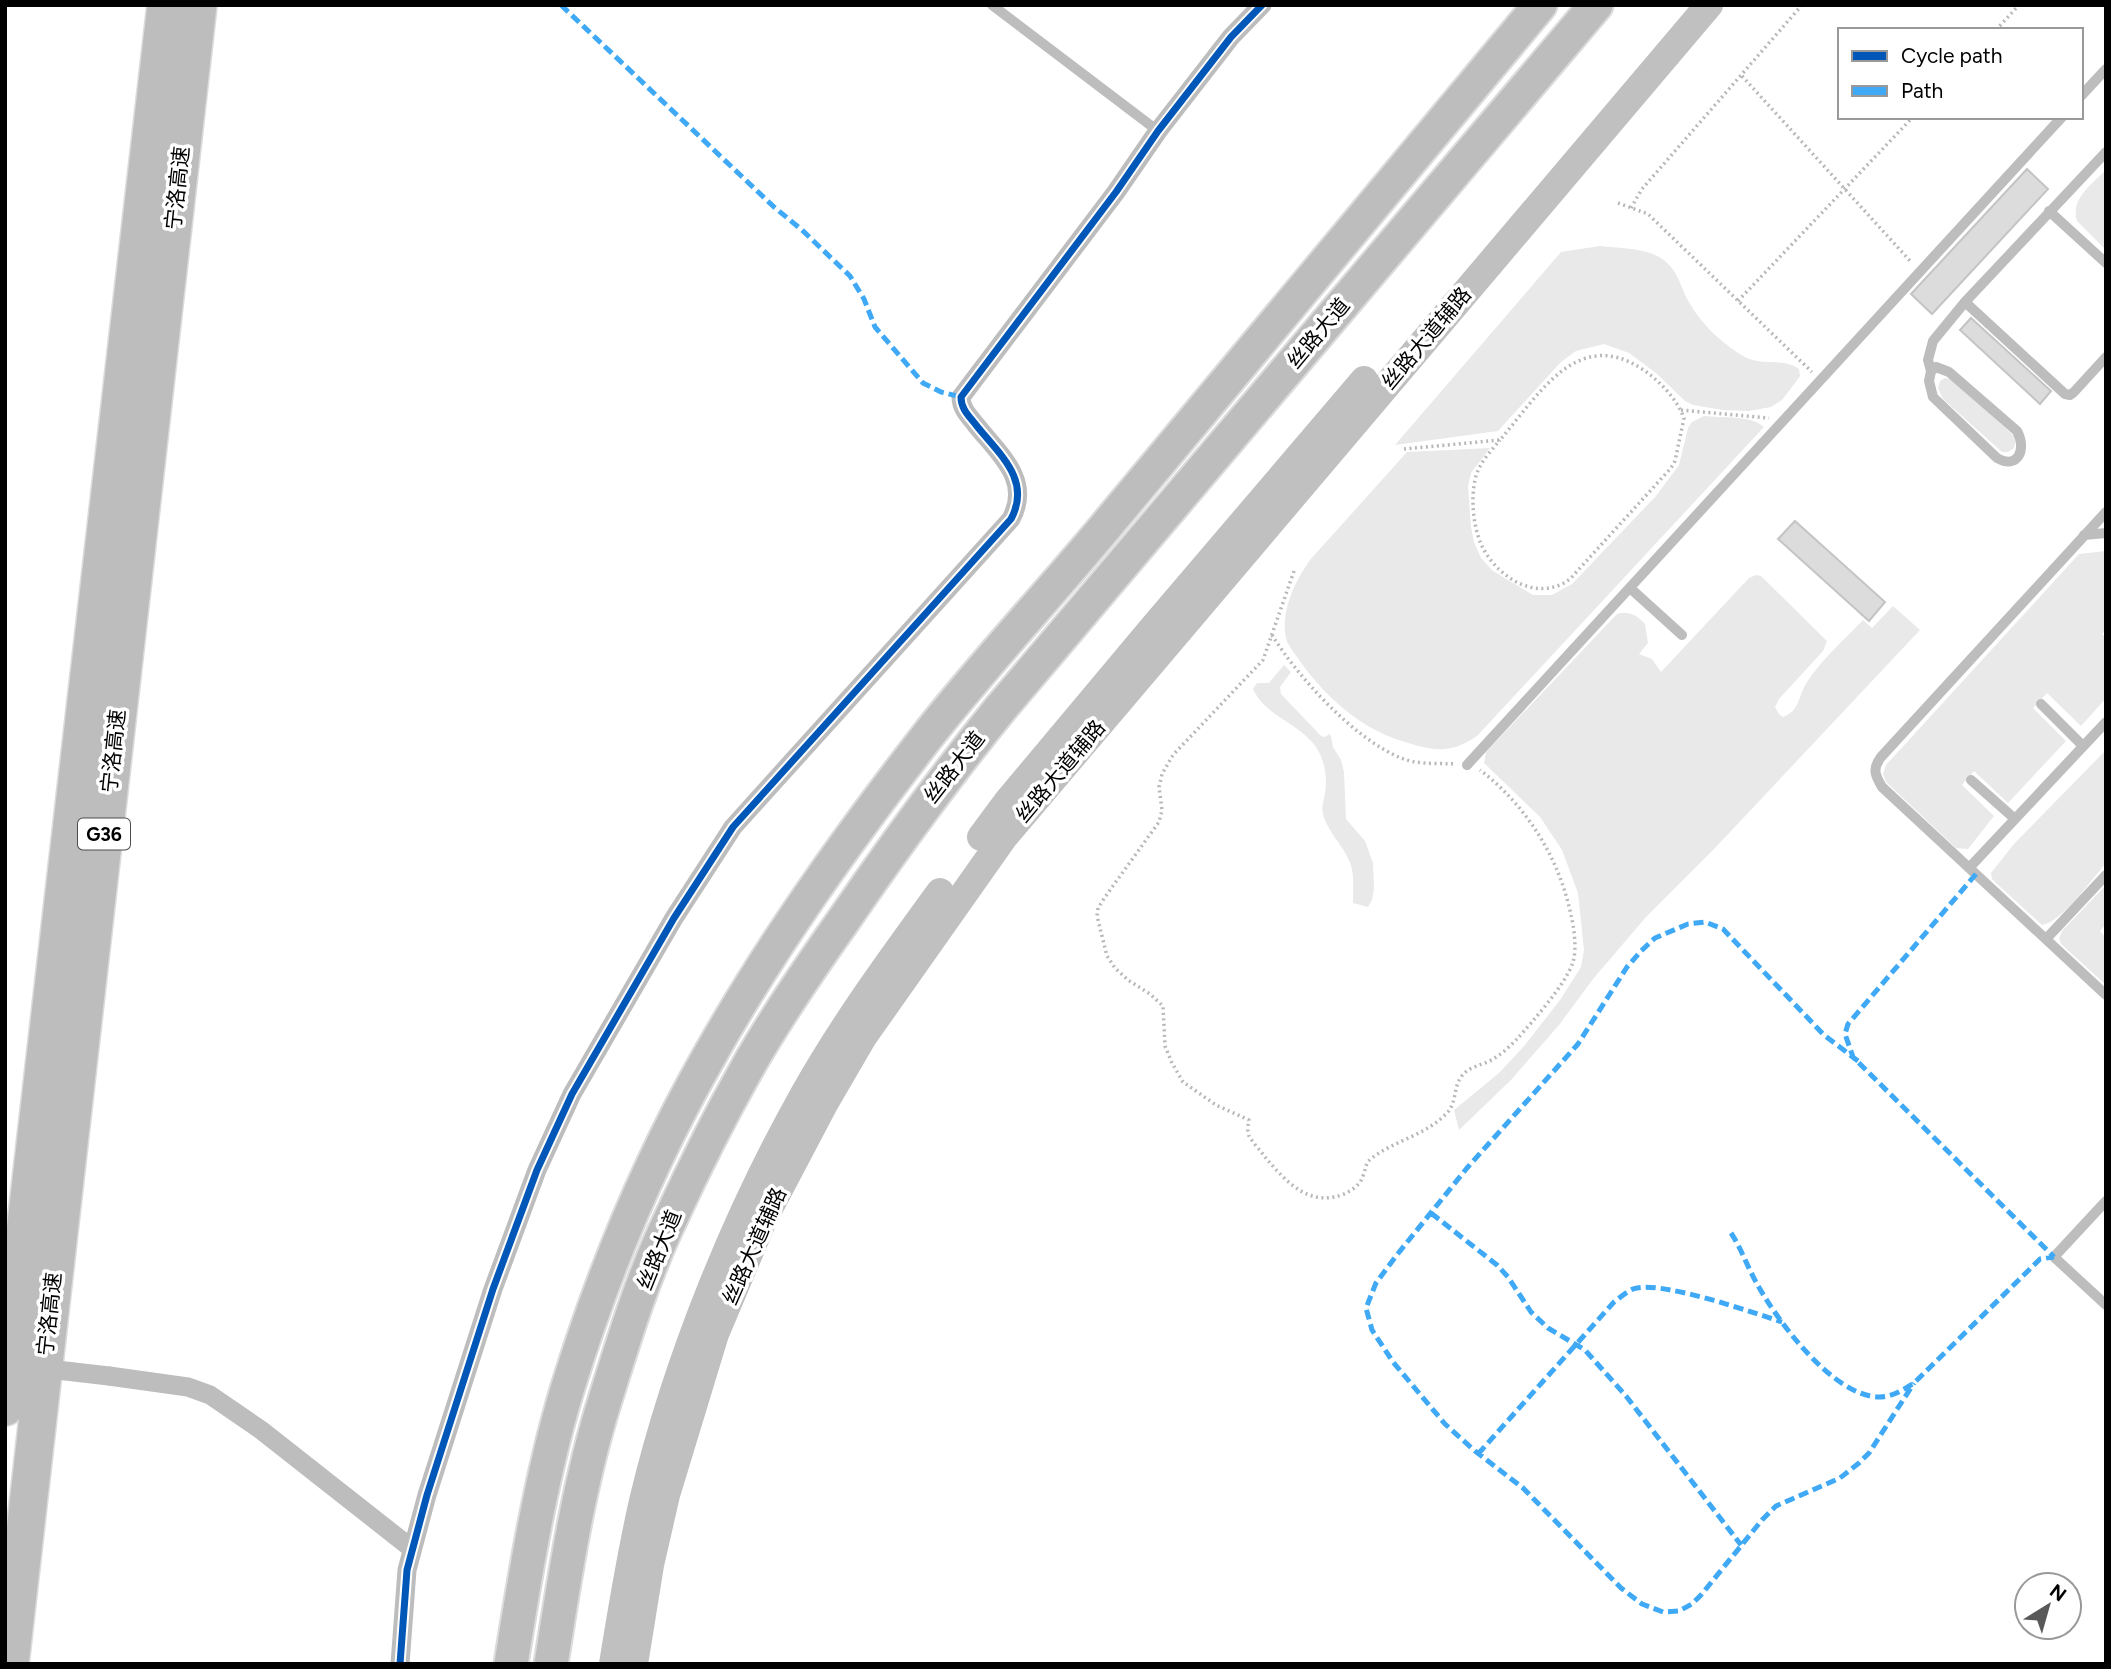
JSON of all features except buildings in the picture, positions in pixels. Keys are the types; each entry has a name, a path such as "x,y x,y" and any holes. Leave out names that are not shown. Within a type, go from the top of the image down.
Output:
{"highway":[{"name":"宁洛高速","path":"5,1407 166,5"},
{"name":"宁洛高速","path":"9,1664 198,5"},
{"name":"丝路大道","path":"512,1664 541,1499 566,1392 618,1247 643,1186 686,1099 768,958 831,866 928,736 1540,5"},
{"name":"丝路大道","path":"551,1664 570,1545 588,1463 630,1324 670,1220 747,1069 805,975 943,779 1596,5"}],"main road":[{"name":"丝路大道辅路","path":"613,1664 622,1603 644,1498 690,1346 747,1207 771,1157 844,1028 1007,802 1684,5"},
{"name":"丝路大道辅路","path":"634,1664 650,1565 666,1495 715,1334 764,1218 863,1037 943,922 1024,813 1709,5"}],"street":[{"path":"400,1664 411,1548 493,1289 537,1170 572,1094 674,918 733,827 1011,519 1019,498 1014,473 964,410 961,397 1116,192 1158,131 1231,37 1262,5"},
{"path":"5,1364 158,1381 210,1395 261,1430 411,1548"}],"lane":[{"path":"992,5 1158,131"},
{"path":"2083,94 2106,69"},
{"path":"1467,765 2060,119"},
{"path":"1931,371 1937,367 1949,372 2017,431 2022,449 2019,455 2006,461 1992,453 1933,397 1928,360 1933,341 1965,302 2106,152"},
{"path":"2049,211 2106,263"},
{"path":"1965,302 2065,394 2074,392 2106,357"},
{"path":"2106,512 1876,764 1875,776 1882,787 2106,995"},
{"path":"2084,535 2106,533"},
{"path":"1630,587 1682,635"},
{"path":"2041,704 2083,746"},
{"path":"1969,868 2106,722"},
{"path":"1971,780 2015,819"},
{"path":"2046,939 2106,875"},
{"path":"2106,1201 2054,1257 2106,1305"}],"path":[{"path":"1631,208 1642,189 1802,5"},
{"path":"1998,28 2019,5"},
{"path":"1742,76 1920,272"},
{"path":"1738,301 1911,119"},
{"path":"1618,203 1648,214 1821,381"},
{"path":"1599,355 1622,358 1644,371 1671,396 1684,418 1675,461 1662,480 1570,579 1546,590 1522,585 1502,572 1484,549 1479,537 1474,508 1476,475 1500,440 1570,363 1599,355"},
{"path":"1681,410 1785,419"},
{"path":"1404,449 1500,440"},
{"path":"1272,635 1298,673 1348,721 1383,748 1416,762 1467,765 1487,776 1528,820 1556,865 1565,889 1573,925 1574,960 1532,1021 1514,1042 1491,1061 1474,1066 1460,1079 1453,1105 1445,1115 1370,1160 1360,1183 1337,1197 1324,1198 1300,1191 1284,1180 1248,1134 1249,1120 1216,1105 1183,1082 1165,1046 1163,1006 1115,968 1107,956 1097,916 1098,908 1105,897 1159,821 1162,810 1159,786 1162,774 1173,755 1263,660 1294,571"}],"shaded area":[{"path":"2106,170 2106,250 2077,221 2076,213 2079,199"},
{"path":"1600,246 1640,250 1662,258 1673,269 1695,312 1720,340 1750,359 1793,365 1799,369 1800,376 1782,400 1771,407 1749,411 1723,410 1685,401 1656,373 1629,353 1604,344 1576,351 1561,362 1498,431 1395,445 1561,252"},
{"path":"1945,378 1955,381 2016,438 2014,448 2002,452 1943,399 1938,388 1940,381"},
{"path":"1704,416 1752,420 1764,427 1477,736 1468,742 1450,748 1434,749 1405,742 1369,727 1323,689 1287,642 1285,621 1289,599 1304,569 1407,452 1490,448 1471,473 1468,486 1474,542 1481,558 1493,571 1533,595 1552,595 1572,584 1656,496 1679,465 1688,428 1692,422"},
{"path":"2106,551 2106,629 2102,634 2106,638 2106,698 2081,726 2047,693 2033,708 2066,741 2008,803 1974,771 1962,785 1994,816 1968,849 1956,848 1886,782 1883,774 1886,765 2079,554"},
{"path":"1761,576 1827,641 1823,651 1779,699 1775,707 1783,717 1796,707 1807,682 1819,665 1863,620 1872,628 1893,606 1920,630 1715,848 1646,917 1511,1080 1459,1130 1454,1110 1499,1073 1525,1045 1560,1000 1581,967 1584,950 1578,893 1562,850 1540,817 1484,763 1486,752 1617,614 1633,614 1645,624 1648,643 1639,654 1652,659 1661,672 1749,578"},
{"path":"1284,665 1291,672 1280,687 1281,694 1321,736 1331,736 1333,747 1341,760 1346,819 1365,841 1373,863 1374,888 1368,907 1353,903 1351,865 1323,814 1326,780 1320,753 1305,735 1264,705 1253,689 1257,683 1269,683"},
{"path":"2106,750 2106,863 2067,908 2042,925 1992,879 1991,873 2014,844"},
{"path":"2106,885 2106,924 2100,931 2106,938 2106,985 2061,944 2059,938 2062,931"}],"marked path":[{"path":"561,5 850,276 864,299 875,327 923,383 941,392 961,397"},
{"path":"1976,874 1848,1024 1845,1034 1853,1057 2054,1257"},
{"path":"1858,1061 1824,1035 1723,929 1705,922 1688,924 1655,938 1627,967 1578,1044 1467,1168 1396,1256 1376,1283 1366,1308 1372,1330 1393,1362 1445,1424 1523,1488 1621,1588 1642,1604 1663,1612 1679,1611 1692,1604 1776,1506 1840,1478 1859,1463 1869,1453 1914,1383"},
{"path":"1431,1213 1497,1265 1531,1312 1548,1328 1585,1350 1626,1396 1741,1545"},
{"path":"1731,1233 1765,1298 1807,1353 1843,1384 1861,1393 1879,1397 1902,1391 1914,1383 2040,1259 2054,1257"},
{"path":"1478,1454 1614,1302 1631,1290 1650,1287 1687,1293 1782,1322"}],"cycle path":[{"path":"400,1664 407,1570 427,1495 493,1289 537,1170 572,1094 674,918 733,827 1011,519 1018,492 1015,480 1003,457 966,412 961,397 1116,192 1158,131 1231,37 1262,5"}]}
